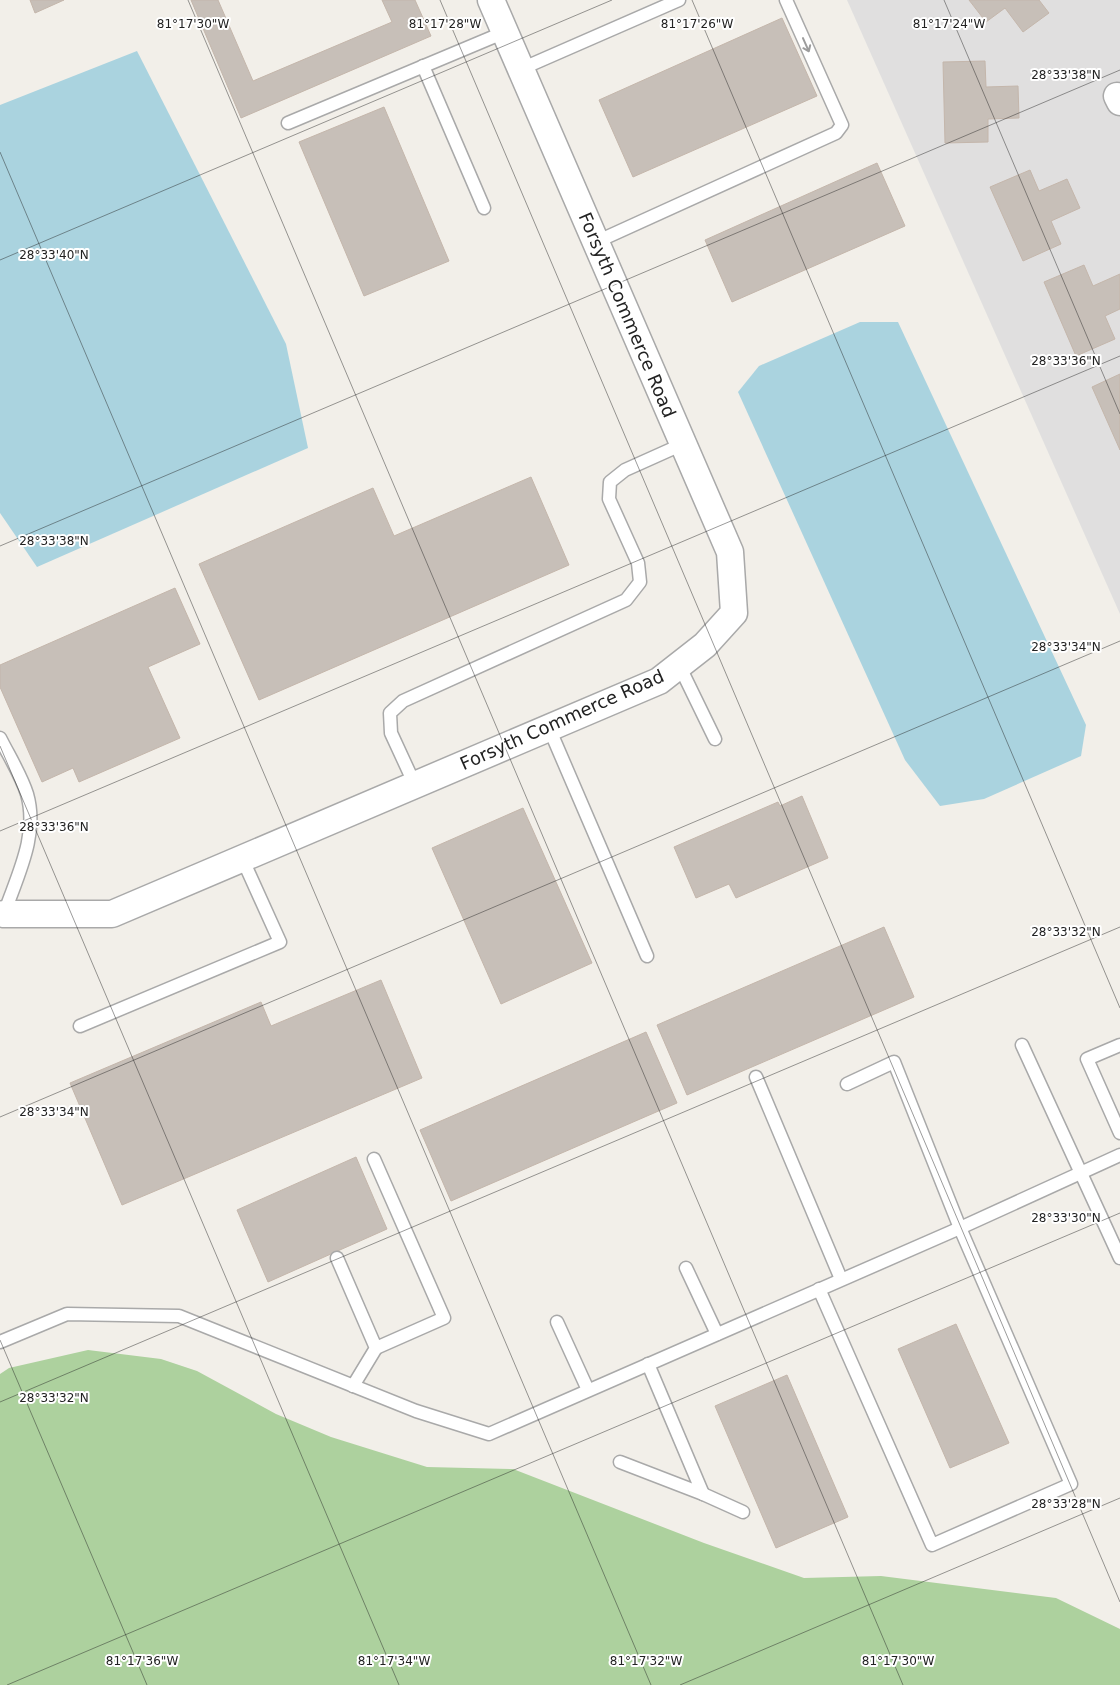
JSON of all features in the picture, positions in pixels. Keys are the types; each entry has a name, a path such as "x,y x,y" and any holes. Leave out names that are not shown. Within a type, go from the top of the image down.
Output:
{"street":[{"name":"Forsyth Commerce Road","path":"4,914 112,914 659,681 705,645 734,613 730,552 491,0"}],"lane":[{"path":"521,69 680,0"},
{"path":"596,242 836,133 842,125 786,0"},
{"path":"288,124 505,32"},
{"path":"424,66 484,208"},
{"path":"415,785 391,733 390,713 403,701 626,600 640,582 638,563 609,499 610,482 624,470 683,444"},
{"path":"679,665 715,739"},
{"path":"549,728 647,956"},
{"path":"0,738 27,793 32,816 30,839 4,914"},
{"path":"80,1026 280,942 242,858"},
{"path":"1120,1044 1088,1059 1120,1133"},
{"path":"1022,1045 1120,1258"},
{"path":"819,1289 932,1545 1071,1484 960,1228 894,1062 847,1084"},
{"path":"756,1077 841,1279"},
{"path":"0,1342 66,1314 178,1316 416,1411 489,1434 960,1228 1120,1155"},
{"path":"353,1386 376,1348 444,1318 374,1159"},
{"path":"337,1258 376,1348"},
{"path":"686,1268 717,1334"},
{"path":"558,1322 588,1390"},
{"path":"648,1364 703,1494"},
{"path":"620,1462 703,1494 743,1512"}],"shaded area":[{"path":"847,0 1120,0 1120,614"}],"green space":[{"path":"88,1350 161,1359 197,1371 276,1414 331,1437 427,1467 513,1469 704,1543 804,1578 881,1576 1056,1598 1120,1629 1120,1685 0,1685 0,1374 9,1368"}],"water":[{"path":"137,51 286,344 308,448 37,567 0,513 0,105"},
{"path":"860,322 898,322 1086,725 1081,756 984,799 940,806 905,760 738,392 759,366"}],"building":[{"path":"30,0 64,0 35,13"},
{"path":"191,0 218,0 253,81 392,22 382,0 415,0 431,36 241,118"},
{"path":"969,0 1039,0 1049,13 1023,32 1005,8 986,22"},
{"path":"782,18 817,96 633,177 599,100"},
{"path":"985,61 986,87 1018,86 1019,118 988,119 988,142 945,143 943,62"},
{"path":"384,107 449,261 364,296 299,142"},
{"path":"877,163 905,226 732,302 705,240"},
{"path":"1030,170 1039,191 1067,179 1080,208 1051,221 1061,244 1023,261 990,187"},
{"path":"1084,265 1093,286 1120,274 1120,309 1105,316 1115,339 1076,356 1044,282"},
{"path":"1120,374 1120,450 1092,387"},
{"path":"531,477 569,565 259,700 199,564 373,488 394,536"},
{"path":"175,588 200,644 148,667 180,738 79,782 73,768 42,782 0,687 0,665"},
{"path":"802,796 828,858 736,898 729,884 696,898 674,847 778,802 780,806"},
{"path":"523,808 592,963 501,1004 432,848"},
{"path":"884,927 914,997 687,1095 657,1025"},
{"path":"381,980 422,1078 122,1205 70,1083 261,1002 271,1026"},
{"path":"646,1032 677,1103 451,1201 420,1130"},
{"path":"356,1157 387,1229 268,1282 237,1210"},
{"path":"956,1324 1009,1443 950,1468 898,1349"},
{"path":"787,1375 848,1517 776,1548 715,1406"}]}
